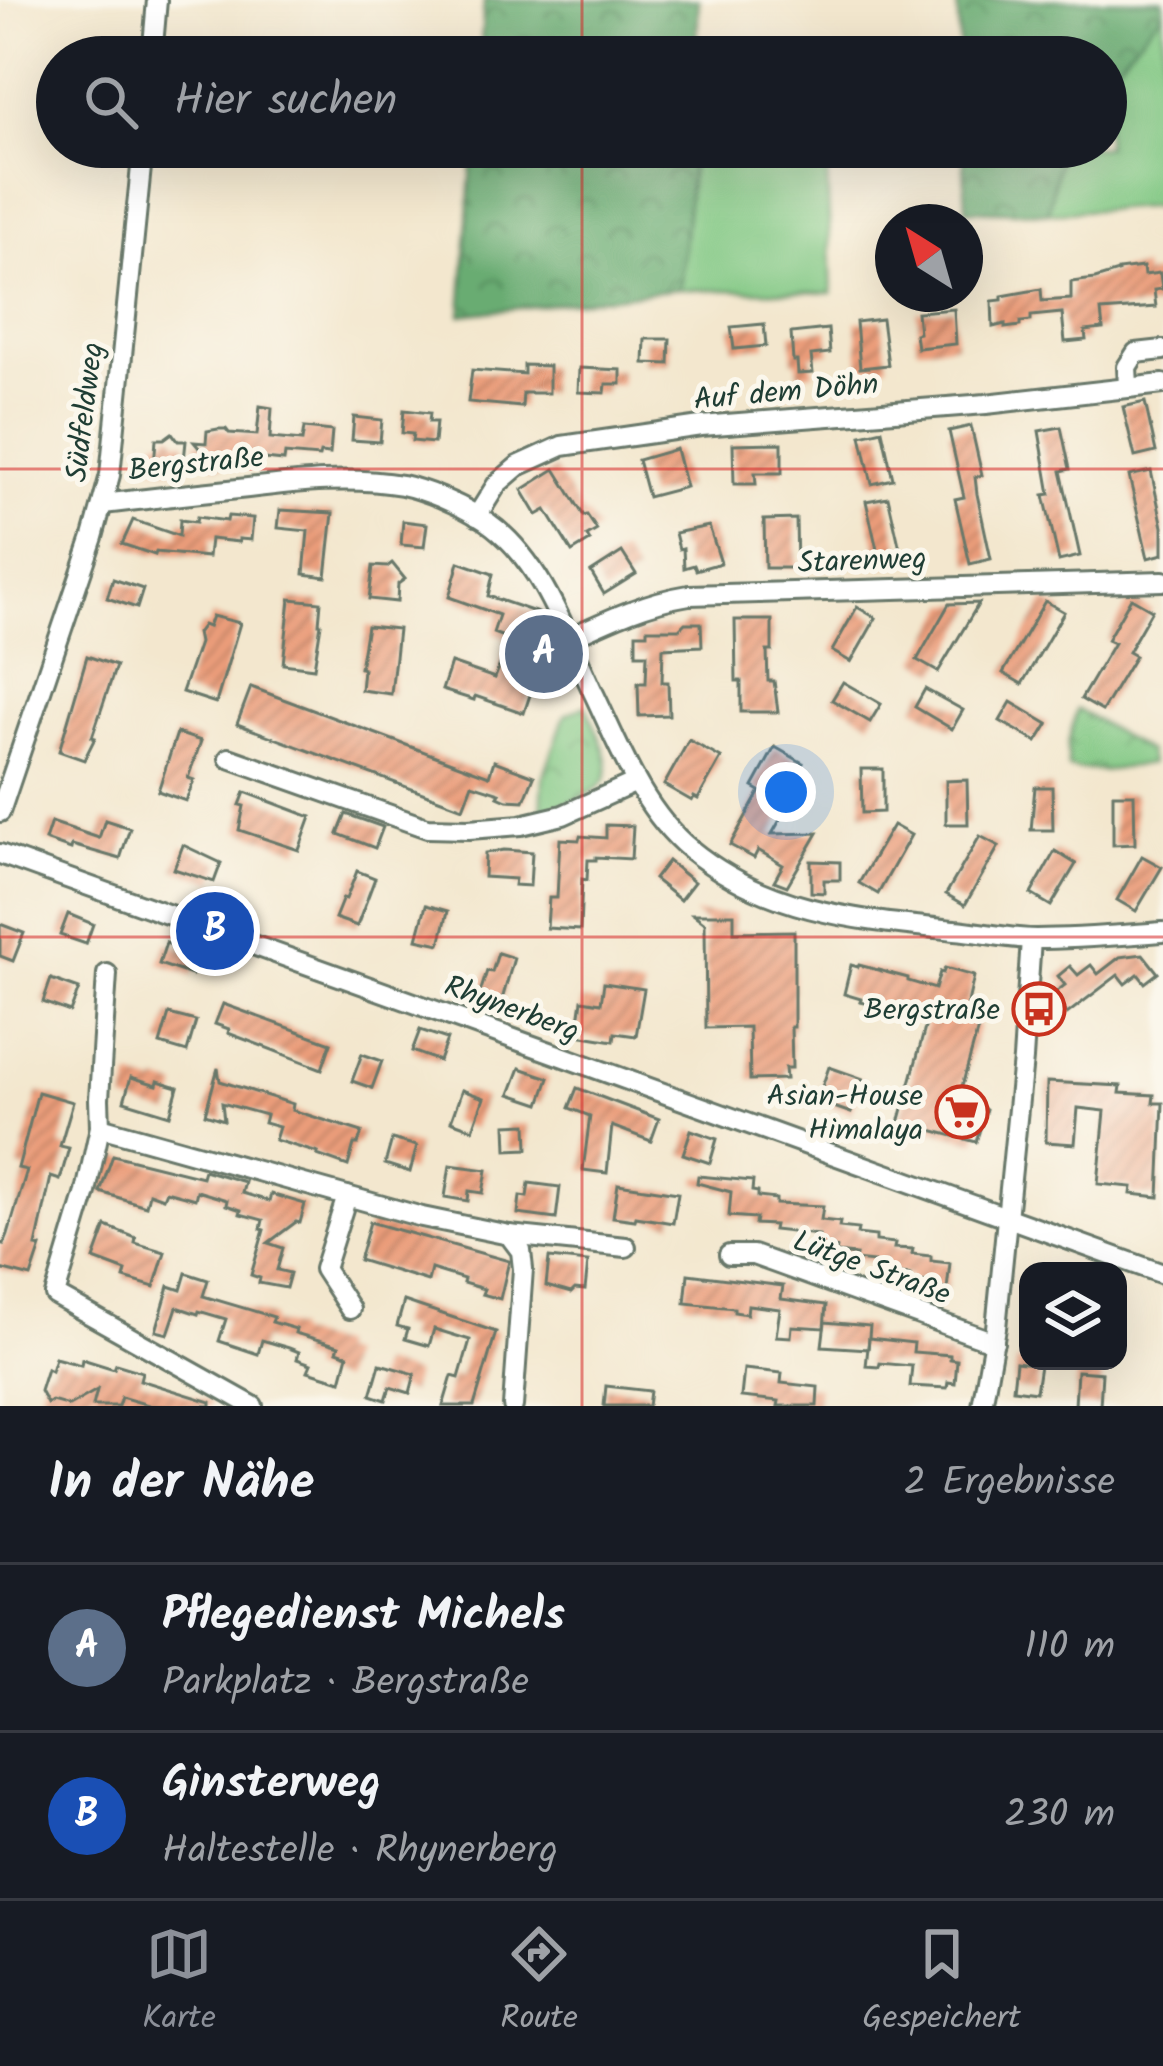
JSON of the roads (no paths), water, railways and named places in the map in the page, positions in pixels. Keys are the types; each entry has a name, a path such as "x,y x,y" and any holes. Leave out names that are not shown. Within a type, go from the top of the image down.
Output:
{"street":[{"path":"154,36 158,0"},
{"name":"Südfeldweg","path":"0,812 110,475 140,168"},
{"path":"1128,386 1126,367 1136,353 1163,350"},
{"name":"Auf dem Döhn","path":"477,516 496,484 518,466 562,446 701,426 986,404 1163,384"},
{"name":"Bergstraße","path":"103,504 316,481 404,486 477,516 521,556 571,638 636,782 688,847 742,884 791,905 1030,939 1163,932"},
{"name":"Starenweg","path":"571,638 644,605 689,595 1163,581"},
{"path":"230,758 427,828 520,825 563,815 636,782"},
{"name":"Rhynerberg","path":"0,854 1163,1274"},
{"path":"982,1406 994,1342 1023,1059 1030,939"},
{"path":"107,974 100,1127 55,1295 253,1406"},
{"path":"100,1127 422,1217 508,1235 626,1247"},
{"path":"347,1196 324,1269 350,1310"},
{"path":"508,1235 521,1251 523,1269 513,1406"},
{"name":"Lütge Straße","path":"729,1256 753,1255 994,1342"}],"place":[{"name":"Pflegedienst Michels","path":"544,654"},
{"name":"Ginsterweg","path":"215,931"},
{"name":"Bergstraße","path":"1039,1009"},
{"name":"Asian-House Himalaya","path":"962,1112"}]}
